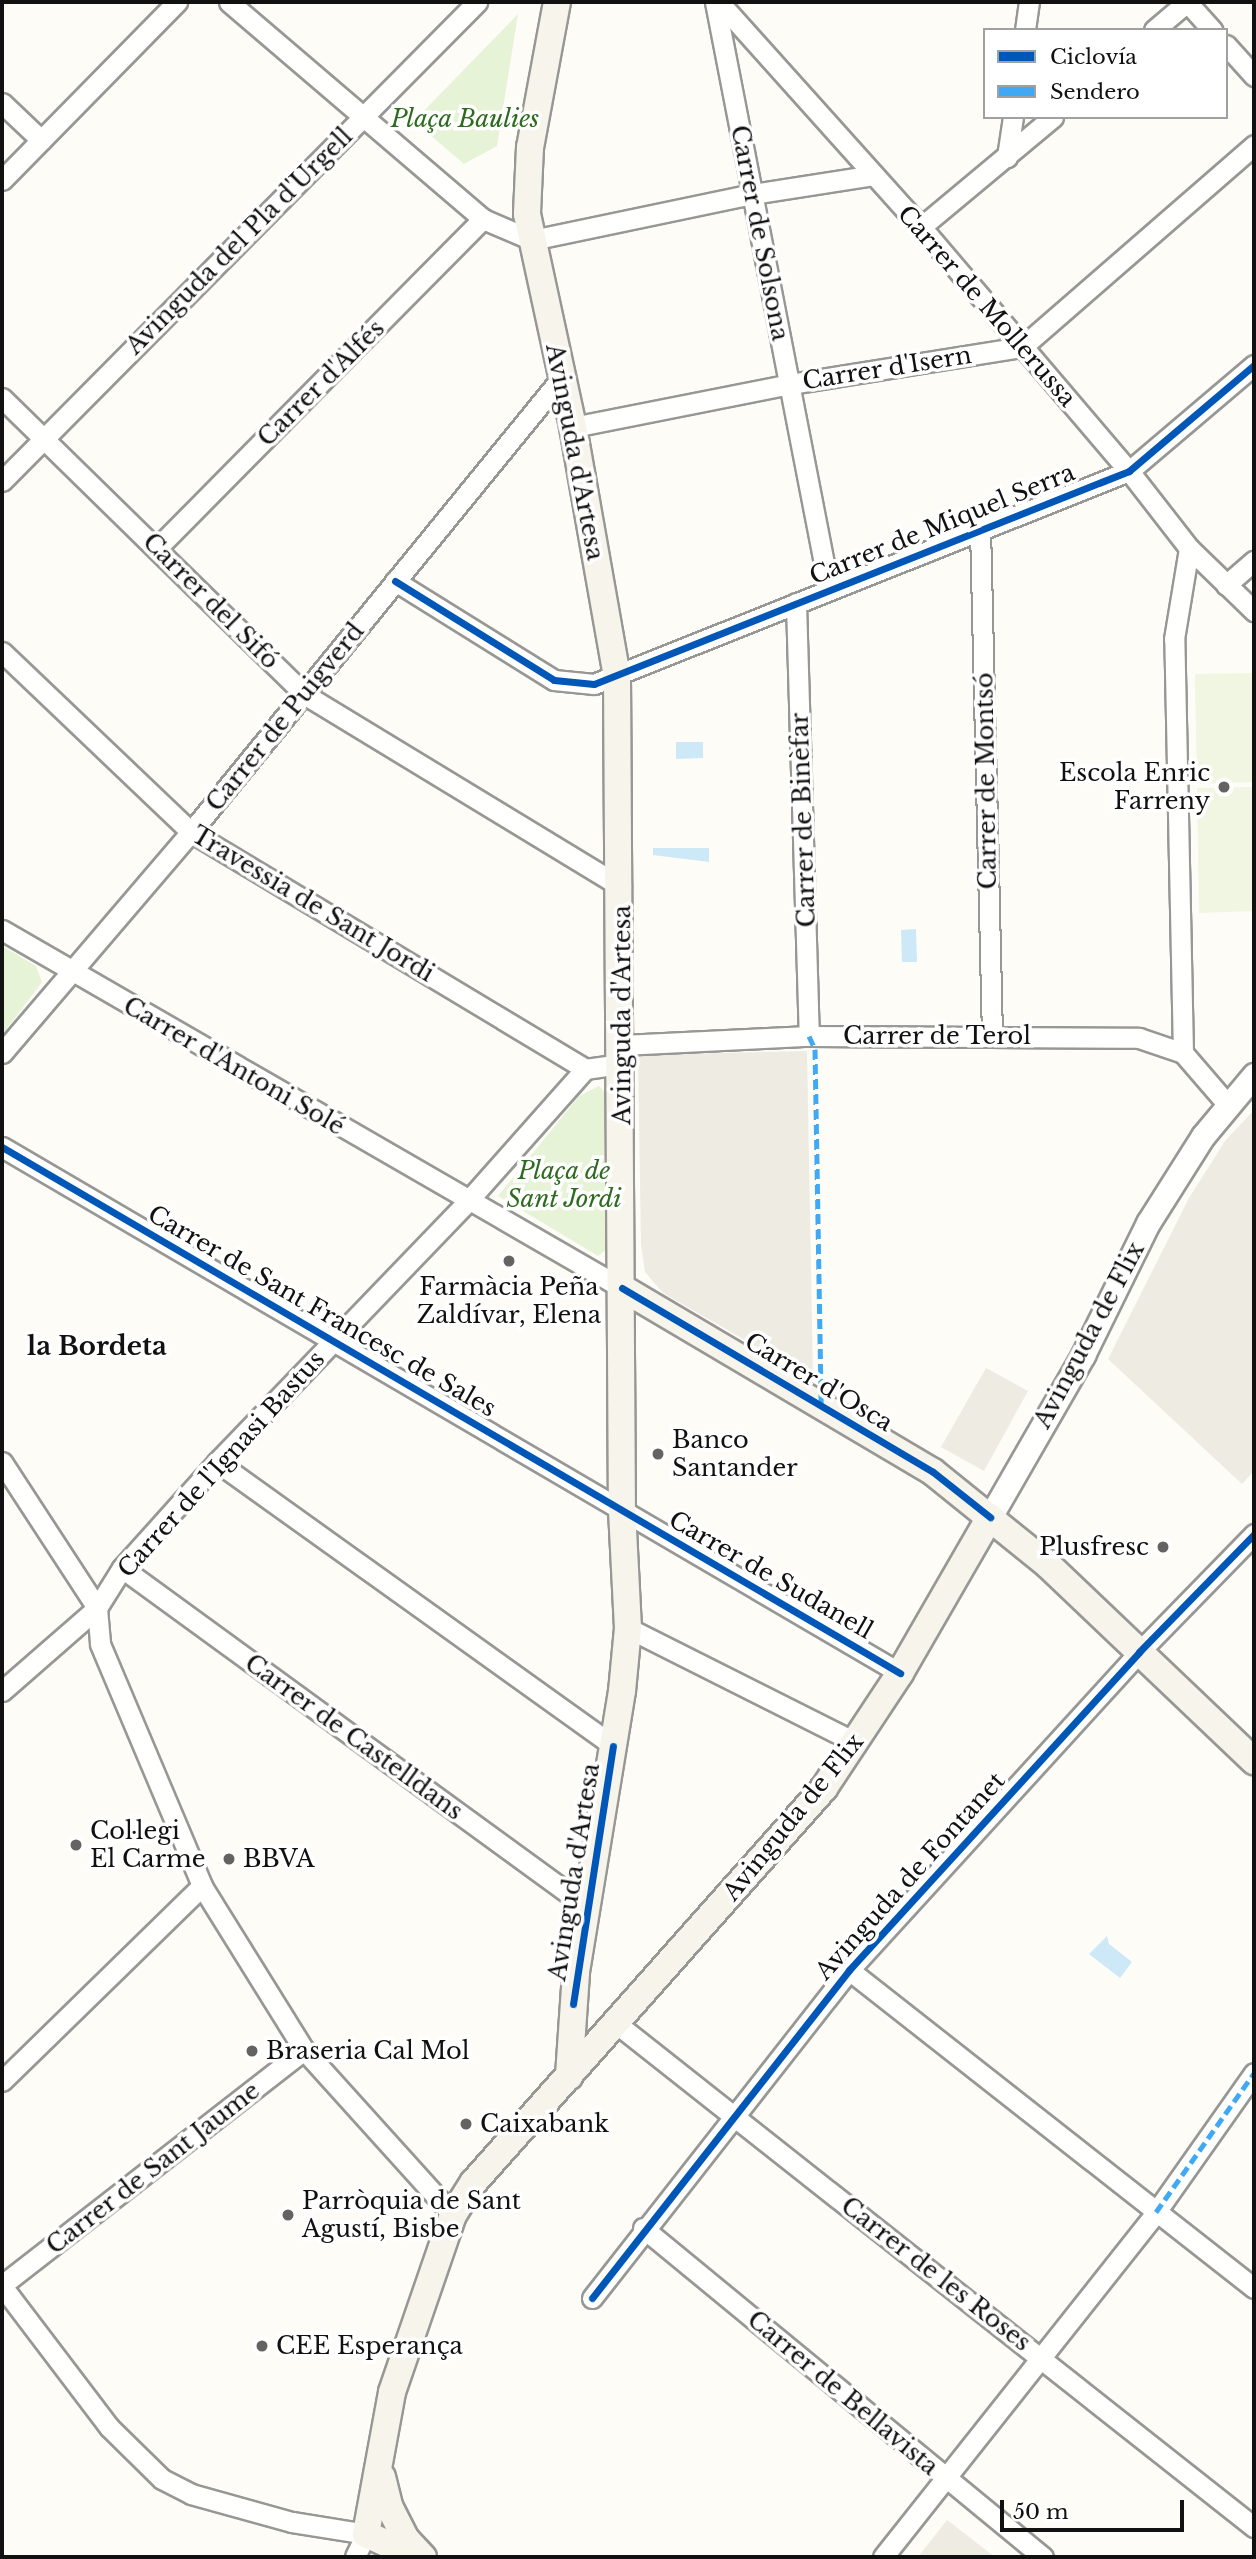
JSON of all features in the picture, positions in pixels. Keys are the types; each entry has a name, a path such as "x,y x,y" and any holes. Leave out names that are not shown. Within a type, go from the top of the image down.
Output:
{"main road":[{"name":"Avinguda d'Artesa","path":"557,2 530,147 526,186 532,240 573,427 617,676 621,887 622,1510 628,1628 613,1746 586,1906 573,2004 569,2077"},
{"name":"Carrer d'Osca","path":"622,1288 933,1472 1047,1564 1254,1761"},
{"name":"Avinguda de Flix","path":"361,2546 381,2472 392,2392 453,2215 474,2182 824,1788 856,1744 900,1673 990,1517"},
{"path":"381,2472 390,2508 406,2539 423,2557"},
{"path":"361,2546 416,2557"}],"street":[{"path":"2,180 177,2"},
{"path":"229,2 483,219 532,240 752,194 874,175"},
{"name":"Avinguda del Pla d'Urgell","path":"2,481 477,2"},
{"name":"Carrer de Mollerussa","path":"717,2 921,227 1129,471 1189,548 1254,611"},
{"name":"Carrer de Solsona","path":"717,2 829,589"},
{"path":"1025,28 1029,2"},
{"path":"1156,28 1187,2 1210,28"},
{"path":"1228,47 1254,76"},
{"path":"2,103 41,140"},
{"path":"1007,158 1013,119"},
{"path":"921,227 1051,119"},
{"path":"1022,347 1254,145"},
{"name":"Carrer d'Alfés","path":"159,547 483,219"},
{"name":"Carrer d'Isern","path":"573,427 790,384 1022,347"},
{"name":"Carrer de Miquel Serra","path":"395,581 554,680 594,684 980,527 1129,471 1254,365"},
{"name":"Carrer de Puigverd","path":"2,1053 191,832 562,376"},
{"name":"Carrer del Sifó","path":"2,398 159,547 304,694 621,887"},
{"name":"Carrer de Montsó","path":"980,527 992,1036"},
{"path":"1189,548 1174,639 1177,920 1183,1053 1227,1104"},
{"path":"1226,584 1254,561"},
{"name":"Carrer de Binèfar","path":"796,603 809,1036"},
{"name":"Travessia de Sant Jordi","path":"2,652 191,832 585,1069"},
{"name":"Carrer d'Antoni Solé","path":"2,930 467,1202"},
{"name":"Carrer de Terol","path":"622,1055 809,1036 1139,1038 1183,1053"},
{"path":"622,1055 585,1069 467,1202 622,1288"},
{"name":"Avinguda de Flix","path":"990,1517 1083,1354 1148,1223 1227,1104 1254,1075"},
{"name":"Carrer de Sant Francesc de Sales","path":"2,1147 622,1510"},
{"name":"Carrer de l'Ignasi Bastus","path":"2,1691 97,1608 122,1568 217,1462 467,1202"},
{"path":"2,1462 97,1608 100,1644 202,1886 304,2050 453,2215"},
{"path":"217,1462 613,1746"},
{"name":"Carrer de Sudanell","path":"622,1510 900,1673"},
{"name":"Avinguda de Fontanet","path":"592,2298 643,2228 849,1970 1139,1652 1254,1534"},
{"name":"Carrer de Castelldans","path":"122,1568 586,1906"},
{"path":"628,1628 856,1744"},
{"path":"2,2081 202,1886"},
{"path":"849,1970 1254,2288"},
{"name":"Carrer de les Roses","path":"617,2024 1041,2356 1254,2527"},
{"name":"Carrer de Sant Jaume","path":"2,2286 304,2050"},
{"path":"883,2557 1156,2212 1254,2073"},
{"name":"Carrer de Bellavista","path":"643,2228 1043,2557"},
{"path":"2,2286 109,2427 162,2479 191,2494 292,2522 361,2546"}],"green space":[{"name":"Plaça Baulies","path":"518,14 497,146 464,164 414,121"},
{"path":"1253,673 1254,782 1197,784 1195,674"},
{"path":"1252,787 1254,911 1199,913 1197,788"},
{"path":"2,946 36,966 42,982 2,1035"},
{"name":"Plaça de Sant Jordi","path":"599,1086 607,1095 608,1248 598,1256 498,1196 579,1096"}],"shaded area":[{"path":"807,1051 813,1379 663,1293 645,1272 641,1245 638,1055"},
{"path":"1254,1110 1254,1471 1242,1484 1108,1359 1189,1198 1225,1141"},
{"path":"986,1368 1028,1391 984,1471 941,1447"},
{"path":"947,2520 995,2557 918,2557"}],"water":[{"path":"676,742 703,742 703,758 676,759"},
{"path":"653,848 709,848 709,862 653,855"},
{"path":"916,929 917,962 902,962 901,930"},
{"path":"1107,1936 1109,1944 1132,1962 1120,1978 1089,1954"}],"marked path":[{"path":"809,1036 815,1049 821,1405"},
{"path":"1156,2212 1254,2073"}],"cycle path":[{"path":"395,581 554,680 594,684 1129,471 1254,365"},
{"path":"2,1147 900,1673"},
{"path":"622,1288 933,1472 990,1517"},
{"path":"592,2298 849,1970 1139,1652 1254,1534"},
{"path":"573,2004 613,1746"}],"place":[{"name":"Escola Enric Farreny","path":"1224,787"},
{"name":"Farmàcia Peña Zaldívar, Elena","path":"509,1261"},
{"name":"Banco Santander","path":"658,1454"},
{"name":"Plusfresc","path":"1163,1547"},
{"name":"Col·legi El Carme","path":"76,1845"},
{"name":"BBVA","path":"229,1859"},
{"name":"Braseria Cal Mol","path":"252,2051"},
{"name":"Caixabank","path":"466,2124"},
{"name":"Parròquia de Sant Agustí, Bisbe","path":"288,2215"},
{"name":"CEE Esperança","path":"262,2346"}],"district":[{"name":"la Bordeta","path":"97,1347"}]}
